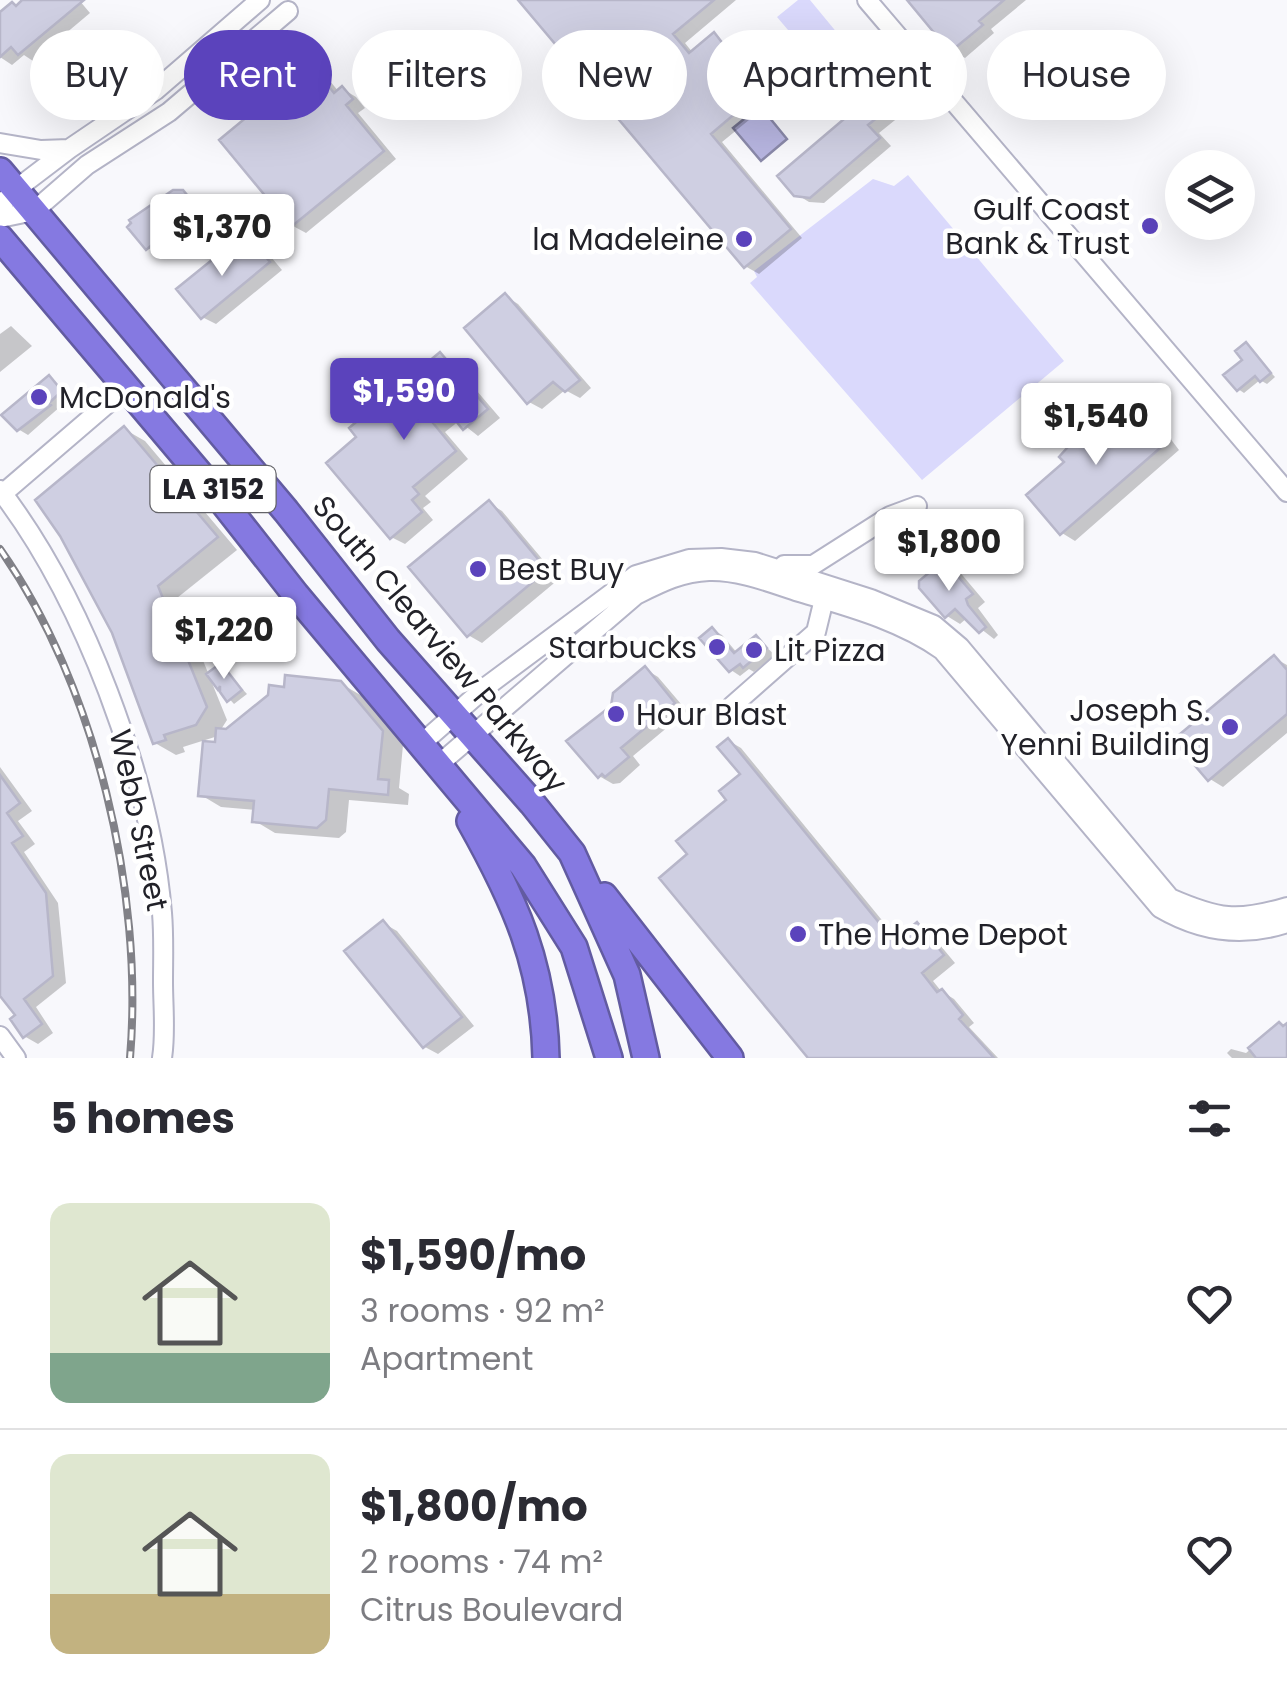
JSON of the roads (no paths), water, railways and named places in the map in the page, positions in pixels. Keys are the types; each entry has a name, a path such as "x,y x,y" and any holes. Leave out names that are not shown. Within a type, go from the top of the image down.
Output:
{"highway":[{"name":"South Clearview Parkway","path":"5,189 34,211 461,726 572,853 628,975 646,1058"},
{"name":"LA 3152","path":"0,238 523,866 574,947 609,1058"},
{"path":"127,388 140,377 152,377 251,494 286,511"},
{"path":"438,765 519,913 546,1026 546,1058"},
{"path":"572,853 730,1058"}],"street":[{"path":"5,189 156,90 260,0"},
{"path":"867,0 1287,492"},
{"path":"0,218 34,211 88,165 169,112 288,11"},
{"path":"0,143 42,150 69,149"},
{"path":"1,493 127,388"},
{"name":"Webb Street","path":"1,493 49,562 82,628 118,721 140,797 162,914 162,1058"},
{"path":"438,765 487,686 636,574 689,560 721,558 764,565 814,566 890,516 917,506"},
{"path":"764,565 871,599 934,625 960,647 1170,898 1208,914 1240,918 1287,908"},
{"path":"421,744 461,726 622,606 674,576 711,571 750,576 886,619 918,633 942,650 1160,908 1183,921 1234,933 1266,930 1287,922"},
{"path":"732,706 816,632 824,599"},
{"path":"0,1036 16,1058"}],"railway":[{"path":"0,549 34,603 63,663 87,726 106,793 129,928 130,1058"}],"place":[{"name":"Gulf Coast Bank & Trust","path":"1150,226"},
{"name":"la Madeleine","path":"744,239"},
{"name":"McDonald's","path":"39,397"},
{"name":"Best Buy","path":"478,569"},
{"name":"Starbucks","path":"717,647"},
{"name":"Lit Pizza","path":"754,650"},
{"name":"Hour Blast","path":"616,714"},
{"name":"Joseph S. Yenni Building","path":"1230,727"},
{"name":"The Home Depot","path":"798,934"}]}
